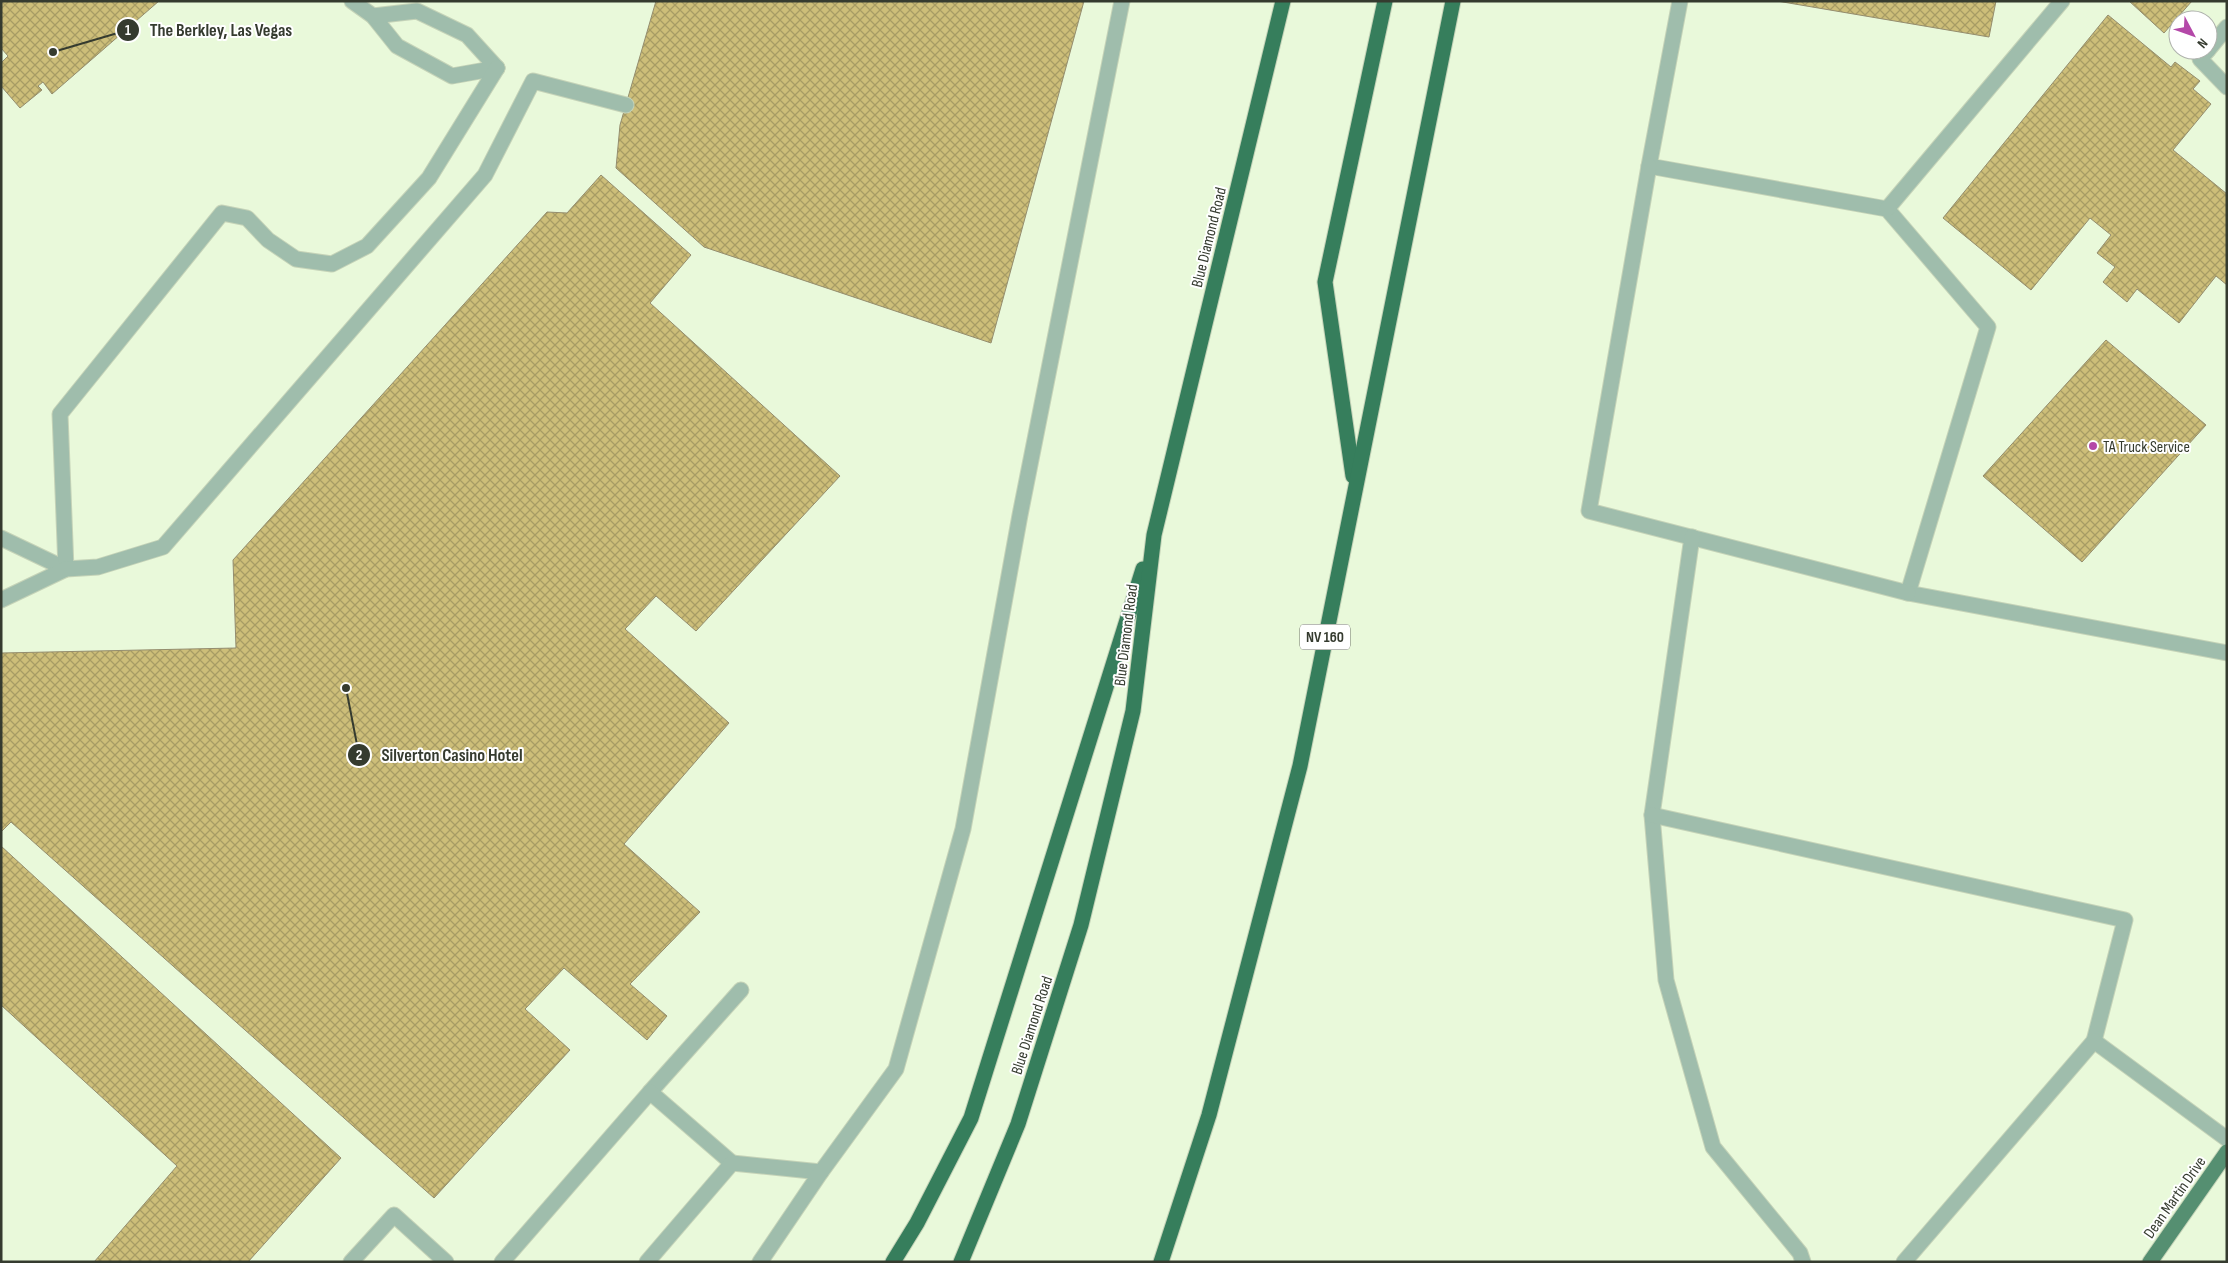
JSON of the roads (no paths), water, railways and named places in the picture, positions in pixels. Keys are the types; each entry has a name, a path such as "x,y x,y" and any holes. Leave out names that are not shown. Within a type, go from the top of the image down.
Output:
{"highway":[{"name":"Blue Diamond Road","path":"961,1262 1018,1124 1081,925 1133,712 1154,534 1284,1"},
{"path":"1355,487 1325,282 1385,1"},
{"name":"NV 160","path":"1161,1262 1209,1115 1300,766 1452,1"},
{"path":"893,1262 917,1223 971,1118 1154,534"}],"main road":[{"name":"Dean Martin Drive","path":"2150,1262 2227,1152"}],"street":[{"path":"352,1 373,16 398,46 452,76 497,68"},
{"path":"760,1262 821,1172 896,1069 963,830 1020,515 1122,1"},
{"path":"1680,1 1649,166 1589,511 1908,593 2227,653"},
{"path":"1887,209 2062,1"},
{"path":"373,16 417,11 467,35 497,68"},
{"path":"2218,38 2227,27"},
{"path":"2201,60 2227,87"},
{"path":"66,569 60,414 222,213 247,218 268,240 296,260 332,264 341,260 367,246 429,178 497,68"},
{"path":"1,600 66,569 98,567 163,547 485,175 533,81 626,105"},
{"path":"1649,166 1887,209 1988,327 1908,593"},
{"path":"1,538 66,569"},
{"path":"1692,538 1652,815 1666,980 1713,1146 1800,1253 1803,1262"},
{"path":"1652,815 2125,920 2094,1041 1904,1262"},
{"path":"502,1262 742,990"},
{"path":"2094,1041 2227,1139"},
{"path":"650,1092 732,1163 821,1172"},
{"path":"647,1262 732,1163"},
{"path":"351,1262 394,1215 446,1262"}],"place":[{"name":"The Berkley, Las Vegas","path":"53,52"},
{"name":"TA Truck Service","path":"2093,446"},
{"name":"Silverton Casino Hotel","path":"346,688"}]}
